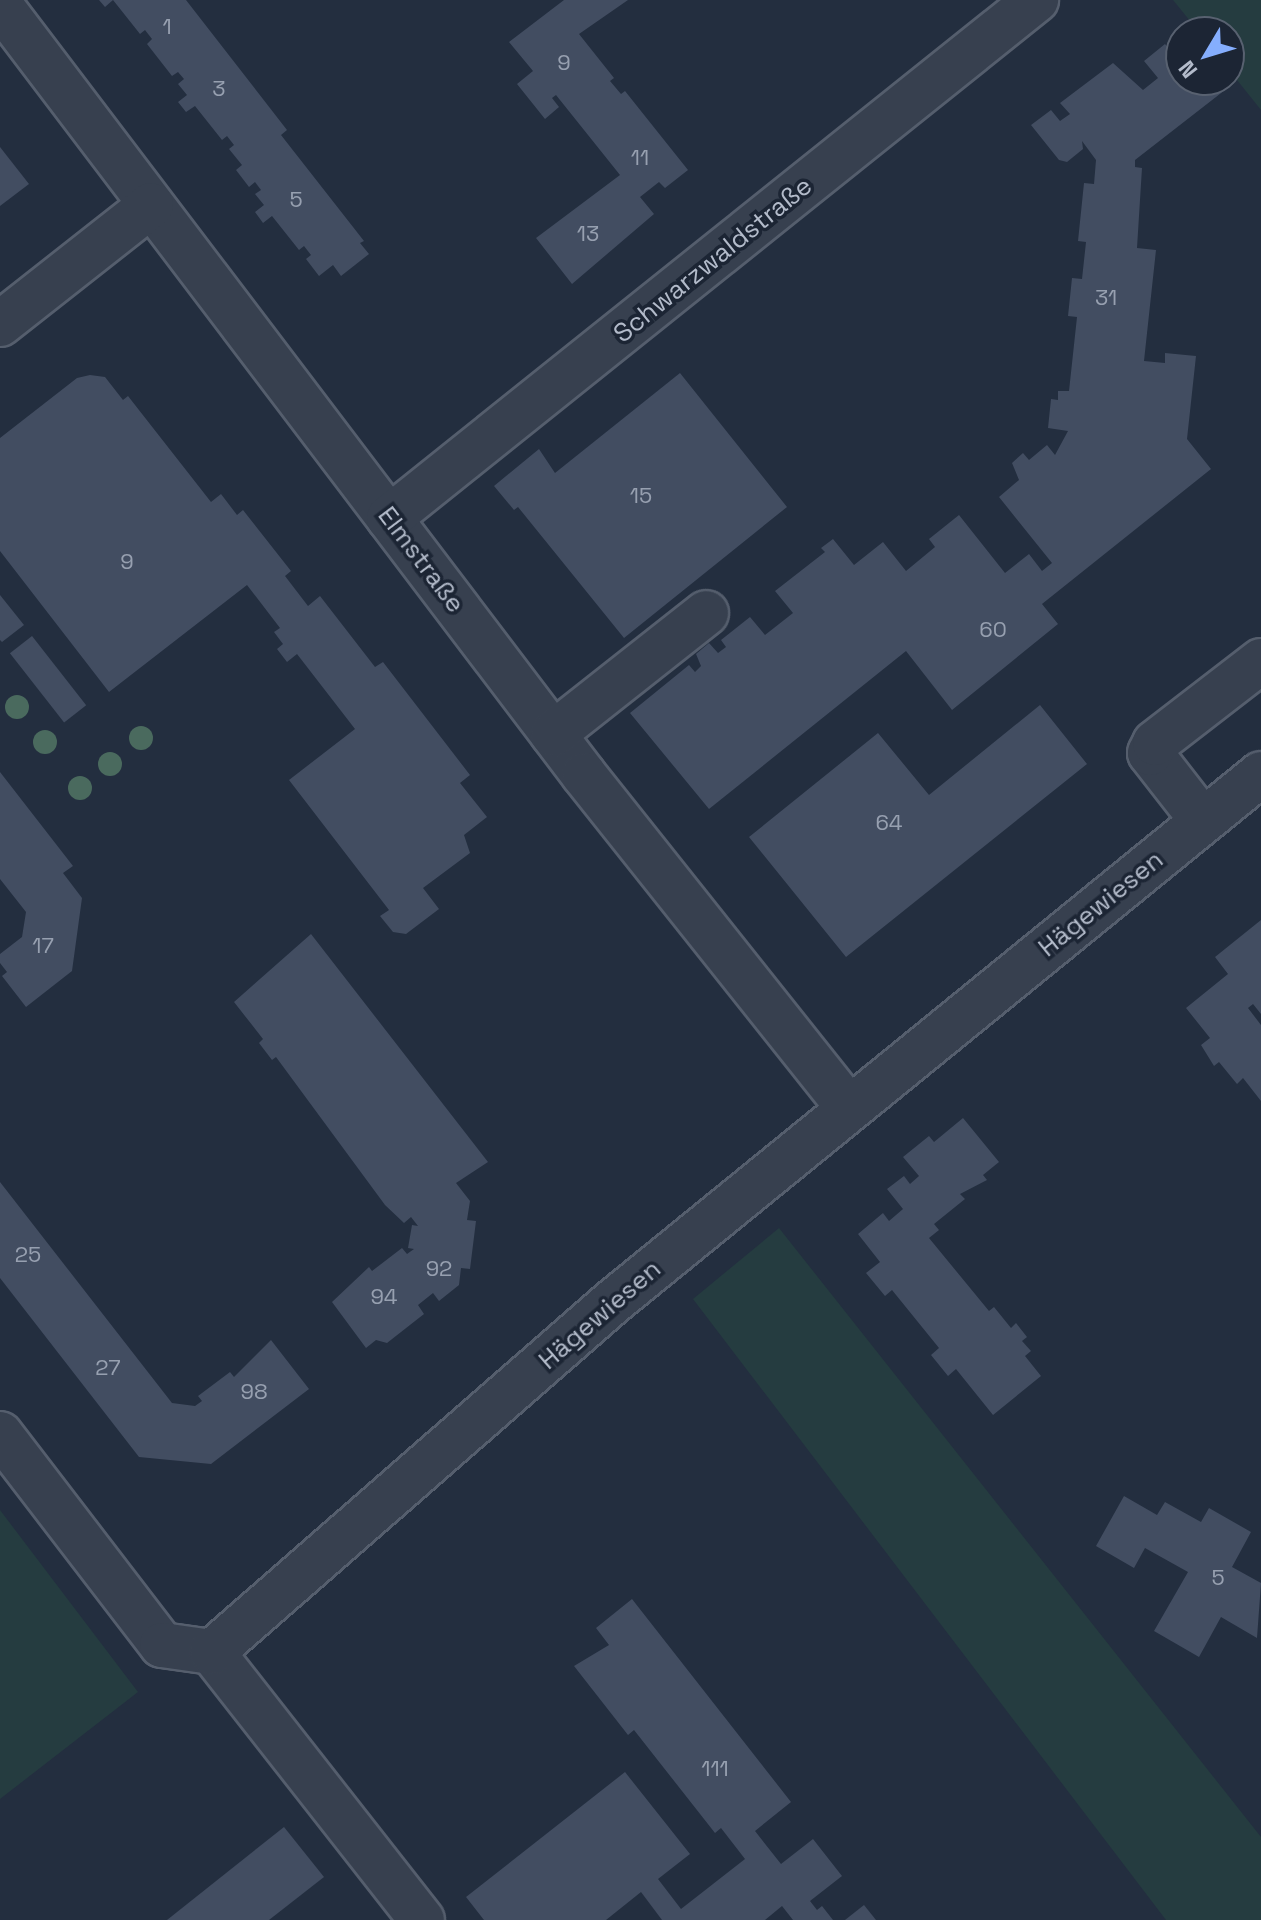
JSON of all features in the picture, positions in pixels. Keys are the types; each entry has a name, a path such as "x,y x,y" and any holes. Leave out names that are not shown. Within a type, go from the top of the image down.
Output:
{"street":[{"name":"Schwarzwaldstraße","path":"389,518 1035,1"},
{"name":"Elmstraße","path":"0,5 553,734 849,1108"},
{"path":"0,324 151,205"},
{"path":"553,734 706,613"},
{"path":"1203,821 1150,753 1155,743 1261,661"},
{"name":"Hägewiesen","path":"212,1652 615,1300 1261,774"},
{"path":"0,1434 162,1645 212,1652 422,1920"}],"green space":[{"path":"1173,0 1261,0 1261,110 1245,90 1245,16 1186,16"},
{"path":"779,1228 1261,1837 1261,1920 1166,1920 693,1299"},
{"path":"0,1510 138,1692 0,1799"}],"building":[{"path":"99,0 113,0 105,7"},
{"path":"113,0 186,0 287,130 281,135 364,241 360,243 369,254 341,276 333,265 319,276 306,259 311,255 304,246 299,250 272,216 263,223 255,212 264,205 255,194 261,190 255,182 249,187 236,170 242,165 229,149 234,145 227,136 222,140 195,106 186,112 178,102 187,95 178,84 184,79 178,72 172,76 147,44 152,39 145,30 140,34"},
{"path":"564,0 628,0 579,34 614,78 610,81 621,94 625,91 688,170 665,188 659,182 640,197 654,214 572,284 536,238 620,175 556,95 552,98 559,107 545,119 517,84 533,71 509,42"},
{"path":"1165,44 1165,96 1217,96 1135,160 1135,167 1142,168 1137,248 1156,250 1144,361 1165,363 1165,353 1196,356 1187,439 1211,469 1042,604 1058,624 952,710 906,651 709,809 630,713 689,665 695,672 701,666 696,654 709,643 718,653 726,647 721,640 750,617 765,635 793,613 775,591 825,552 821,548 833,539 854,565 883,542 906,571 935,547 929,539 959,515 1005,573 1029,554 1042,571 1052,563 999,497 1019,480 1012,463 1023,453 1029,460 1047,445 1055,455 1068,431 1048,428 1051,399 1058,400 1058,391 1069,391 1077,317 1068,316 1072,278 1082,279 1086,242 1078,241 1084,183 1094,184 1096,160 1082,141 1083,149 1067,162 1059,160 1031,125 1051,110 1060,121 1070,114 1060,103 1113,63 1143,90 1158,78 1144,61"},
{"path":"0,147 29,184 0,206"},
{"path":"680,373 787,507 624,638 518,507 514,510 494,486 539,449 555,473"},
{"path":"90,375 105,377 123,400 128,396 211,502 221,494 237,515 243,510 291,571 285,576 308,606 320,596 375,667 383,662 470,775 460,783 487,817 464,835 470,853 423,888 439,909 406,934 393,932 380,916 389,910 289,780 355,729 297,654 287,662 277,649 283,644 274,632 280,628 247,585 109,692 0,551 0,438 77,378"},
{"path":"0,595 24,625 2,642 0,640"},
{"path":"32,636 86,705 64,723 10,653"},
{"path":"1040,705 1087,764 846,957 749,837 878,733 929,795"},
{"path":"0,772 73,866 63,873 82,898 72,971 26,1007 2,976 7,972 0,963 0,954 22,937 26,912 0,879"},
{"path":"1261,920 1261,1014 1253,1004 1248,1008 1261,1025 1261,1101 1243,1078 1237,1084 1219,1062 1214,1066 1201,1045 1210,1038 1186,1008 1228,974 1215,957"},
{"path":"311,934 488,1162 456,1183 470,1201 467,1220 476,1221 470,1269 461,1268 459,1285 439,1301 433,1293 418,1305 424,1314 387,1343 376,1340 366,1348 332,1302 369,1267 372,1271 402,1248 407,1254 414,1249 408,1248 412,1225 418,1226 411,1217 404,1223 385,1205 276,1057 272,1060 259,1043 263,1039 234,1002"},
{"path":"963,1118 999,1162 983,1175 987,1180 960,1194 965,1199 934,1224 939,1230 929,1238 989,1311 994,1307 1011,1328 1016,1323 1027,1337 1022,1341 1031,1351 1025,1356 1041,1376 993,1415 956,1369 948,1376 931,1355 939,1348 892,1290 885,1296 866,1273 880,1262 858,1234 883,1213 889,1221 903,1209 887,1189 904,1176 910,1184 919,1176 903,1157 929,1136 934,1142"},
{"path":"0,1182 172,1403 195,1406 202,1401 198,1396 230,1372 234,1377 271,1340 309,1389 211,1464 139,1457 0,1278"},
{"path":"1124,1496 1157,1515 1165,1502 1201,1522 1209,1508 1251,1532 1232,1567 1261,1583 1257,1638 1221,1617 1199,1657 1154,1631 1188,1572 1145,1548 1134,1568 1096,1546"},
{"path":"632,1599 791,1802 755,1831 781,1864 813,1839 842,1876 810,1901 817,1910 822,1906 833,1920 793,1920 782,1906 765,1920 662,1920 641,1892 606,1920 484,1920 466,1897 625,1772 690,1854 658,1879 681,1909 745,1859 721,1828 715,1833 634,1730 628,1735 574,1666 609,1645 596,1628"},
{"path":"284,1827 324,1877 269,1920 167,1920"},
{"path":"864,1905 876,1920 845,1920"}]}
